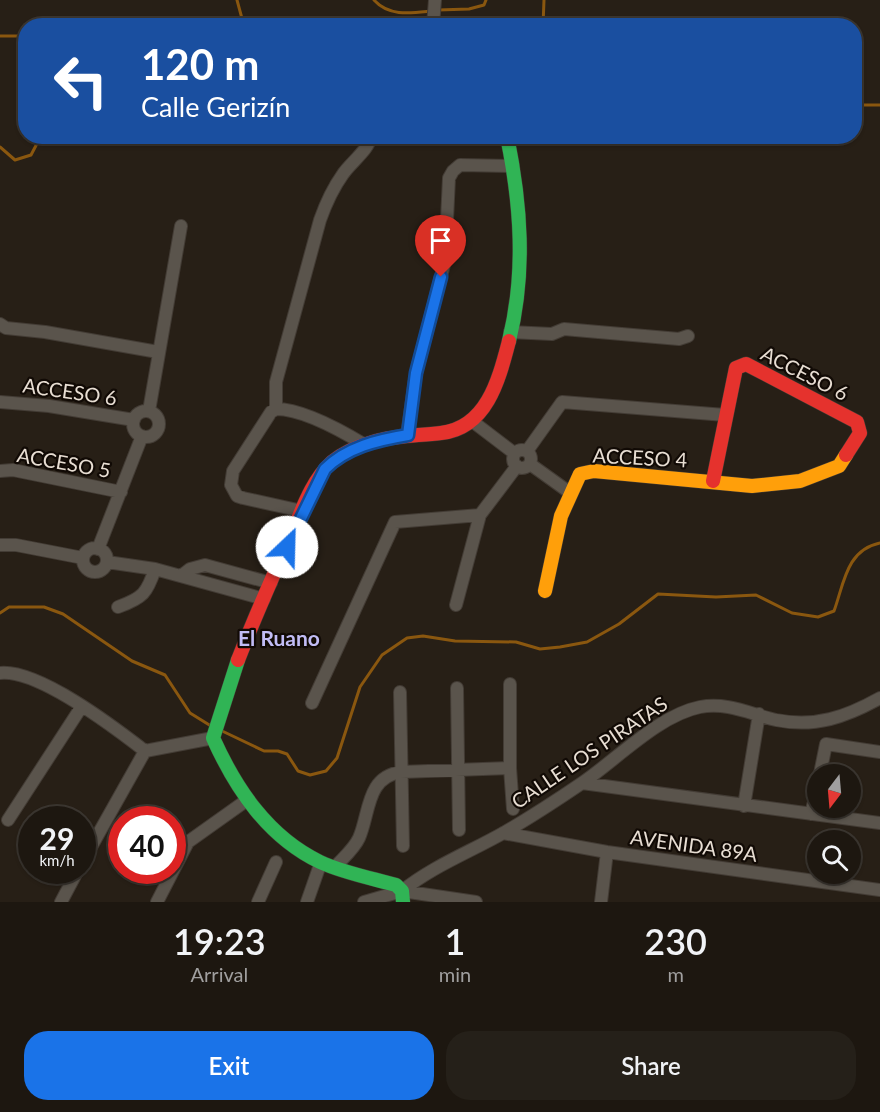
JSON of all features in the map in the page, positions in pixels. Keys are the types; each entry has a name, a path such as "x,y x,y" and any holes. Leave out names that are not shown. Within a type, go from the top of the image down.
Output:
{"street":[{"path":"434,18 435,0"},
{"path":"302,511 237,496 231,485 233,471 267,416 276,408 276,382 328,197 345,171 368,144"},
{"path":"402,897 396,885 321,862 298,849 265,820 247,800 229,773 213,738 227,692 264,599 302,511 325,469 343,454 364,445 408,435 446,434 459,430 472,421 488,401 510,332 519,286 521,253 513,166 509,144"},
{"path":"408,435 416,373 445,261 448,178 460,165 513,166"},
{"path":"148,411 181,225"},
{"path":"0,324 6,328 45,332 158,352"},
{"path":"510,332 552,334 564,329 679,339 688,336"},
{"name":"ACCESO 6","path":"713,481 752,486 800,481 839,466 860,433 857,422 746,364 735,368 725,415"},
{"name":"ACCESO 6","path":"0,402 49,406 134,420"},
{"path":"527,451 562,402 725,415 713,481"},
{"path":"276,408 294,412 347,434 364,445"},
{"path":"148,411 158,419 159,427 154,434 142,436 134,428 134,420 141,412 148,411"},
{"path":"472,421 514,453"},
{"path":"98,549 142,436"},
{"path":"519,450 527,451 531,456 530,464 525,468 516,466 513,462 514,453 519,450"},
{"path":"530,464 568,492 551,556 545,591"},
{"path":"456,605 480,515 516,466"},
{"name":"ACCESO 5","path":"0,471 13,470 122,492"},
{"name":"ACCESO 4","path":"568,492 580,474 594,471 713,481"},
{"path":"312,703 395,522 480,515"},
{"path":"0,545 16,545 83,558"},
{"path":"90,549 98,549 105,554 107,562 103,569 95,572 88,570 83,558 90,549"},
{"path":"107,562 155,568 264,599"},
{"path":"181,576 190,569 205,566 271,583"},
{"path":"118,607 136,600 147,591 155,568"},
{"path":"1,675 24,675 82,706 145,751 213,738"},
{"path":"510,684 510,768 513,808"},
{"path":"457,688 459,830"},
{"path":"400,692 403,846"},
{"name":"CALLE LOS PIRATAS","path":"402,897 421,876 504,833 582,783 662,724 686,711 714,705 759,714 775,720 809,723 849,715 880,698"},
{"path":"8,820 82,706"},
{"path":"744,806 759,714"},
{"path":"822,764 826,744 880,752"},
{"path":"96,838 145,751"},
{"path":"335,867 356,844 369,802 378,784 392,774 510,768"},
{"path":"582,783 807,814"},
{"path":"157,902 188,842 247,800"},
{"path":"842,818 880,823"},
{"name":"AVENIDA 89A","path":"504,833 607,852 880,891"},
{"path":"601,902 607,852"},
{"path":"258,902 276,862"},
{"path":"307,902 321,862"},
{"path":"61,902 71,884"},
{"path":"878,902 880,891"},
{"path":"364,902 402,897 476,902"}],"waterway":[{"path":"237,0 242,18"},
{"path":"374,0 387,9 401,13 431,11"},
{"path":"438,10 469,9 484,5 486,0"},
{"path":"543,18 544,0"},
{"path":"0,36 18,36"},
{"path":"862,105 880,105"},
{"path":"0,147 15,160 31,155 37,144"},
{"path":"220,730 264,751 278,751 287,754 298,771 310,775 326,771 337,758 360,687 382,655 407,638 423,636 455,641 516,642 540,649 560,647 587,642 619,624 658,594 716,597 756,595 792,613 818,617 834,611 844,579 853,560 869,547 880,543"},
{"path":"0,613 9,607 44,607 63,614 132,661 165,675 190,713 211,726"}],"traffic: fast":[{"path":"509,144 516,187 520,238 518,290 509,341"},
{"path":"238,660 213,738 243,793 269,825 301,852 338,869 396,885 402,891 403,902"}],"traffic: slow":[{"path":"545,591 561,516 580,474 594,471 752,486 800,481 839,466 846,455"}],"traffic: jam":[{"path":"238,660 318,478 332,462 342,455 368,444 390,438 441,433 457,429 470,422 480,412 495,385 509,341"},
{"path":"713,481 736,368 746,364 857,422 860,433 846,455"}],"district":[{"name":"El Ruano","path":"279,637"}],"route":[{"path":"287,547 302,511 325,469 333,461 364,445 408,435 416,373 441,277"}]}
